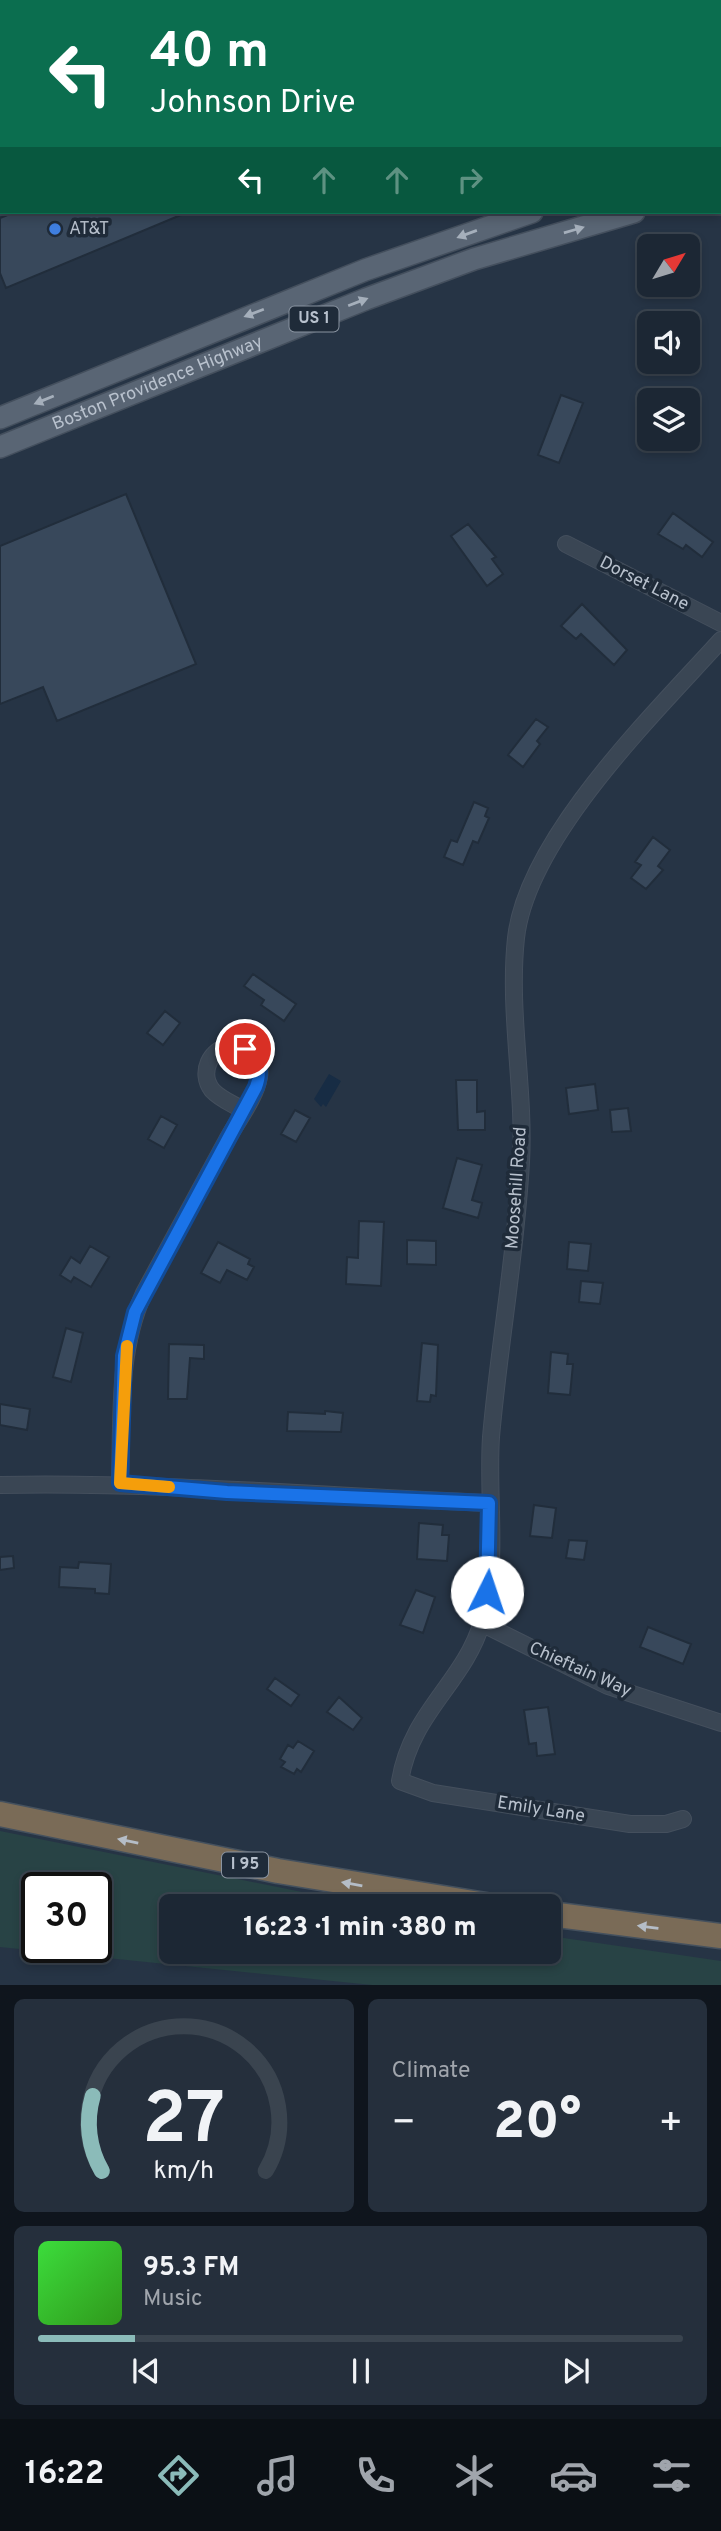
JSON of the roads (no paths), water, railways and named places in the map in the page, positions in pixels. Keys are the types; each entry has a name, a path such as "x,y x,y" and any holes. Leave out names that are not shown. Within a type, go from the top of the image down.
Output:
{"highway":[{"name":"I 95","path":"0,1814 241,1864 420,1894"},
{"path":"561,1915 721,1936"}],"main road":[{"name":"Boston Providence Highway","path":"0,418 315,289 526,214"},
{"name":"Boston Providence Highway","path":"0,447 400,286 474,260 628,214"}],"street":[{"name":"Dorset Lane","path":"566,544 721,623"},
{"name":"Moosehill Road","path":"400,1781 405,1756 415,1731 467,1656 481,1623 489,1575 492,1430 522,1162 514,969 521,907 543,859 610,766 721,640"},
{"path":"120,1483 124,1356 135,1312 243,1110"},
{"path":"0,1485 120,1483 227,1492 489,1503"},
{"name":"Chieftain Way","path":"481,1623 608,1686 721,1723"},
{"name":"Emily Lane","path":"400,1781 433,1793 630,1824 666,1824 684,1819"}],"water":[{"path":"329,1074 341,1081 326,1107 323,1104 321,1107 314,1099"}],"place":[{"name":"AT&T","path":"55,229"}]}
